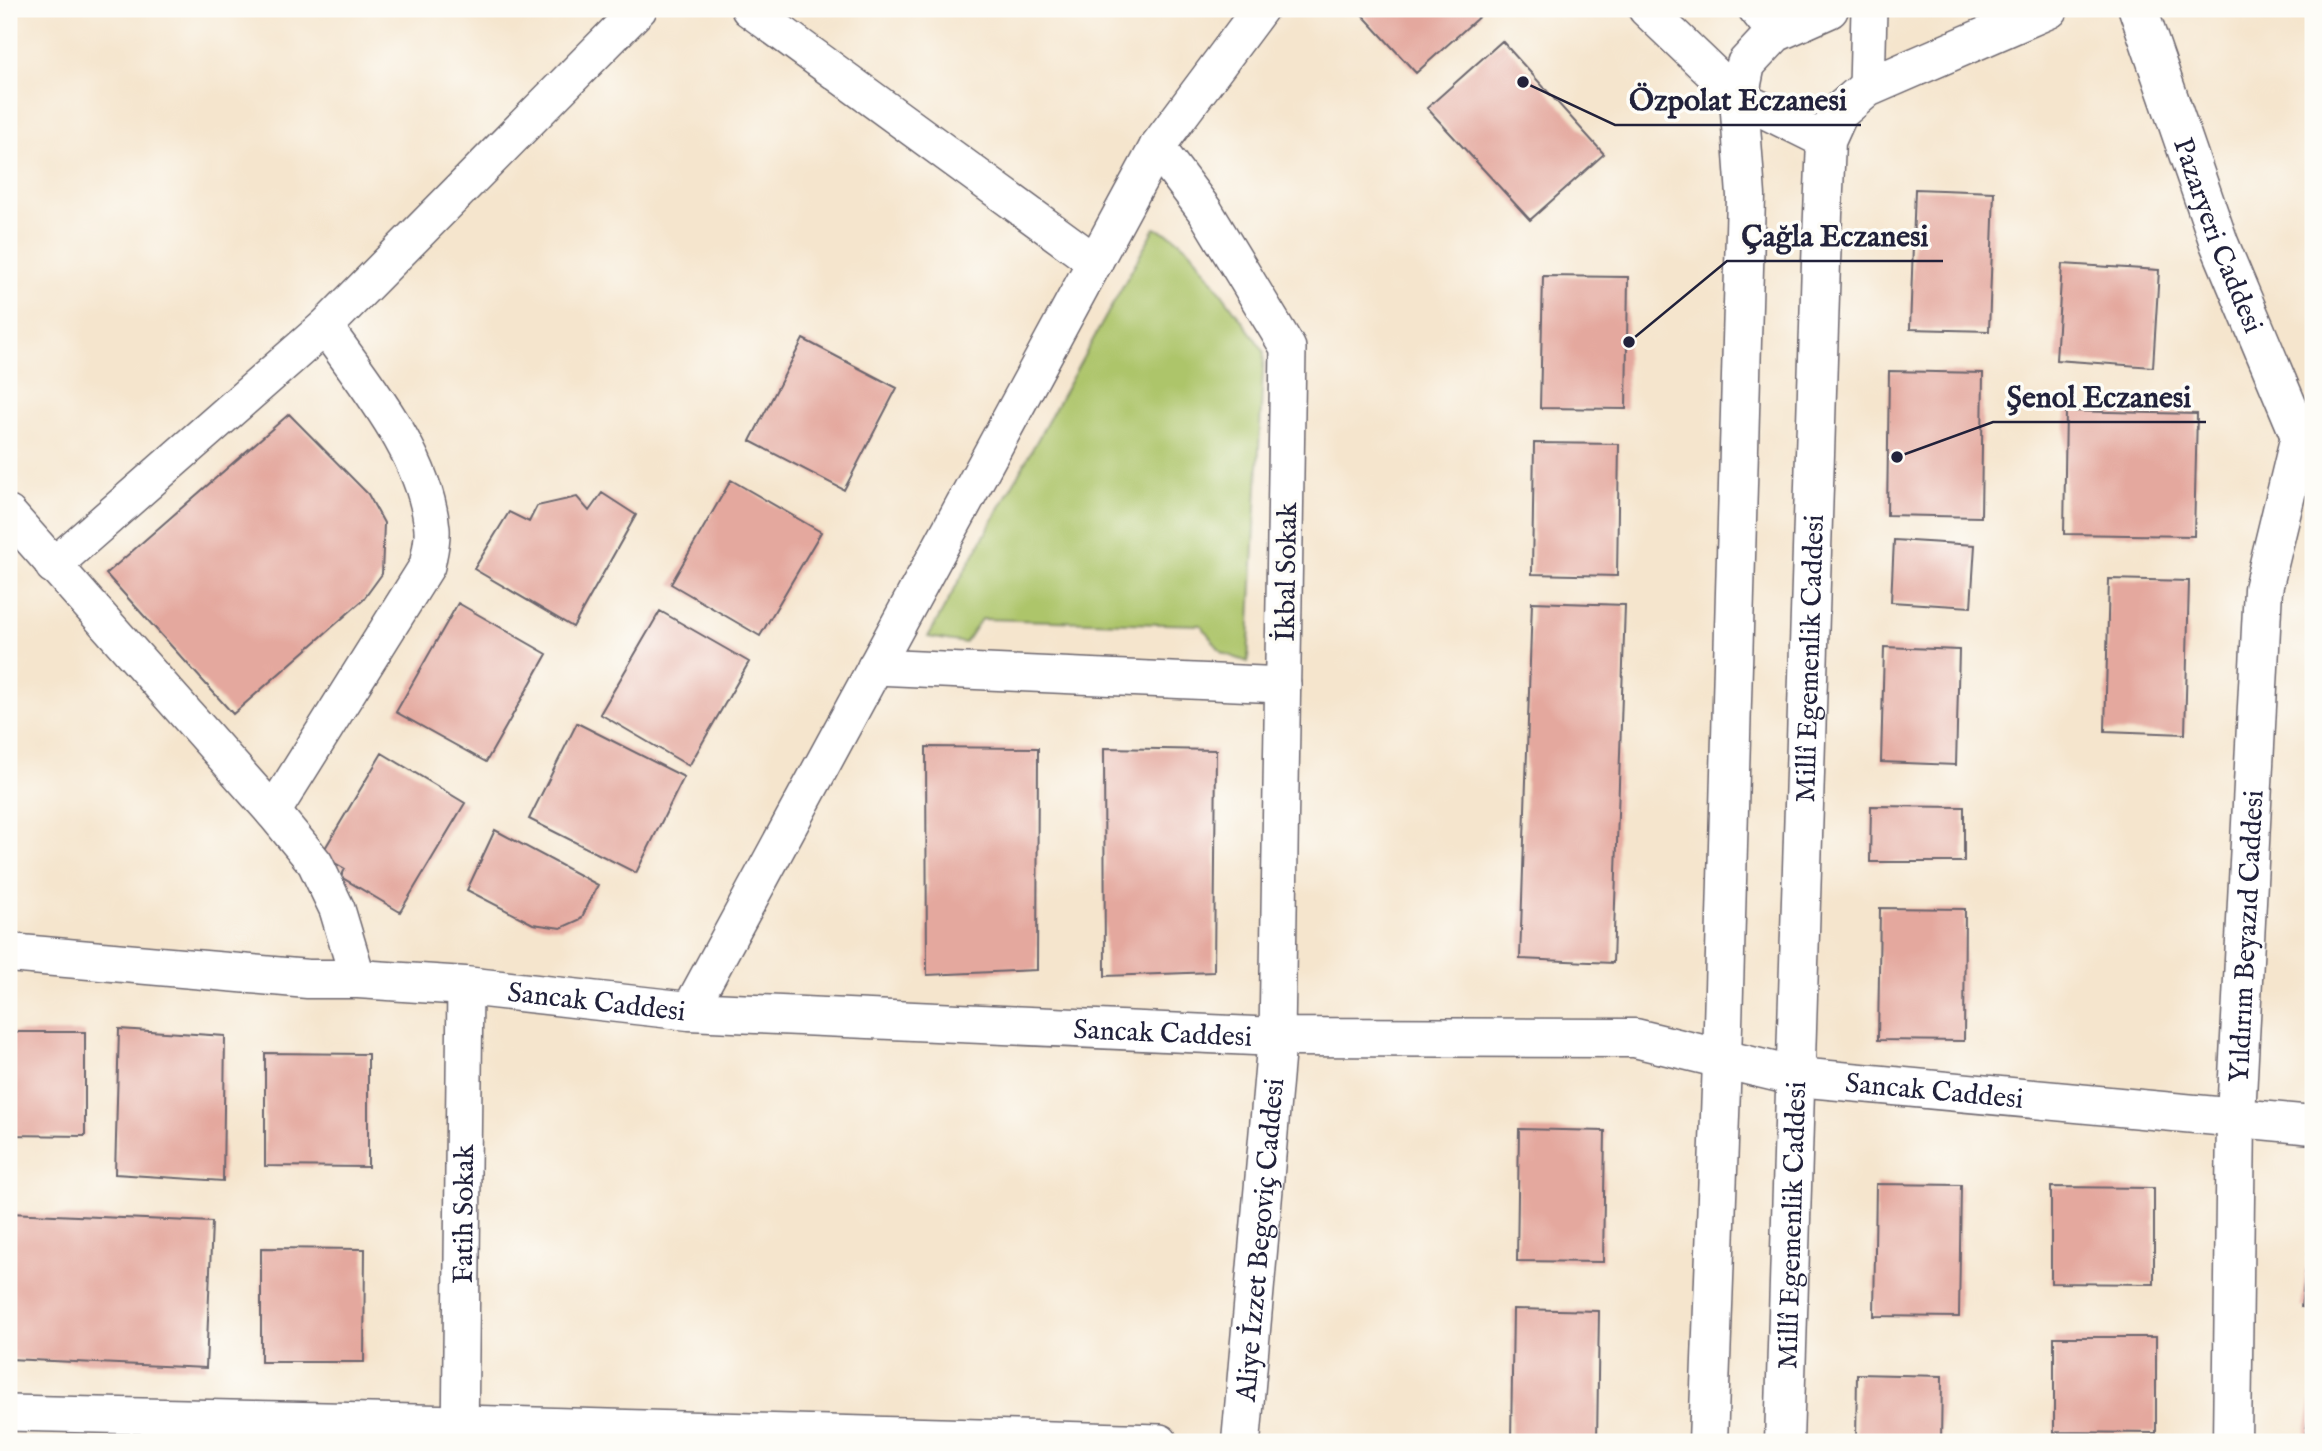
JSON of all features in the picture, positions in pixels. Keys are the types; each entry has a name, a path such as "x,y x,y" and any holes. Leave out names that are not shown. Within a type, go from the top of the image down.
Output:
{"street":[{"path":"53,566 325,327 639,9"},
{"path":"749,9 1095,262"},
{"path":"689,1011 1157,147 1260,9"},
{"path":"1646,9 1739,98 1826,141"},
{"path":"1708,1442 1722,1061 1746,196 1739,98 1746,64 1768,17 1829,9"},
{"path":"1867,88 1869,9"},
{"name":"Millî Egemenlik Caddesi","path":"1784,1442 1826,141 1839,111 1867,88 2049,9"},
{"name":"Pazaryeri Caddesi","path":"2138,9 2219,243 2309,440"},
{"name":"İkbal Sokak","path":"1157,147 1205,211 1289,348 1278,1037"},
{"path":"273,812 427,566 433,531 425,495 402,438 325,327"},
{"name":"Yıldırım Beyazıd Caddesi","path":"2232,1442 2236,1116 2263,589 2309,440"},
{"path":"9,513 315,863 338,909 358,979"},
{"path":"875,667 1283,685"},
{"name":"Sancak Caddesi","path":"9,953 309,979 358,979 465,986 689,1011 1278,1037 1635,1038 1797,1077 2313,1125"},
{"name":"Fatih Sokak","path":"460,1432 465,986"},
{"name":"Aliye İzzet Begoviç Caddesi","path":"1241,1442 1278,1037"},
{"path":"9,1413 460,1432 1160,1442"}],"green space":[{"path":"1155,228 1173,236 1191,251 1264,351 1248,662 1222,653 1201,625 981,619 965,643 928,637"}],"building":[{"path":"1357,9 1476,9 1481,15 1416,73"},
{"path":"1502,41 1604,154 1530,220 1427,108"},
{"path":"1915,189 1994,192 1989,331 1910,329"},
{"path":"2062,264 2159,270 2153,367 2056,360"},
{"path":"1543,276 1628,277 1626,409 1540,408"},
{"path":"803,339 897,388 844,490 750,441"},
{"path":"1889,371 1983,373 1981,517 1887,515"},
{"path":"2066,411 2197,414 2194,536 2064,534"},
{"path":"289,414 368,494 384,523 382,574 363,600 233,714 106,574"},
{"path":"1534,443 1619,444 1617,576 1532,574"},
{"path":"731,480 821,532 760,636 671,584"},
{"path":"602,493 636,515 573,627 474,569 509,512 529,522 537,506 577,497 589,511"},
{"path":"1894,540 1975,545 1971,607 1891,602"},
{"path":"2109,579 2189,581 2185,734 2105,731"},
{"path":"1532,602 1625,605 1613,963 1520,959"},
{"path":"458,603 547,654 486,762 396,712"},
{"path":"660,611 749,662 689,766 600,714"},
{"path":"1884,647 1959,650 1956,765 1881,762"},
{"path":"577,723 684,777 636,873 529,819"},
{"path":"926,747 1038,748 1037,970 927,975"},
{"path":"1104,748 1216,750 1214,972 1105,976"},
{"path":"382,753 465,803 400,912 341,877 345,869 321,855"},
{"path":"1871,806 1964,807 1964,862 1870,862"},
{"path":"495,830 598,885 581,919 561,928 533,924 467,890"},
{"path":"1880,908 1965,909 1964,1041 1878,1040"},
{"path":"119,1029 225,1036 223,1181 115,1174"},
{"path":"9,1032 85,1032 85,1136 9,1135"},
{"path":"265,1053 368,1054 368,1167 265,1166"},
{"path":"1519,1129 1605,1131 1603,1262 1517,1261"},
{"path":"1876,1184 1961,1185 1959,1317 1874,1316"},
{"path":"2051,1187 2154,1188 2154,1284 2051,1283"},
{"path":"9,1213 212,1222 206,1368 9,1359"},
{"path":"2313,1222 2313,1308 2301,1307"},
{"path":"261,1248 365,1249 364,1362 261,1362"},
{"path":"1513,1309 1599,1311 1597,1442 1511,1441"},
{"path":"2054,1337 2156,1337 2156,1433 2054,1432"},
{"path":"1857,1374 1942,1376 1941,1442 1856,1442"},
{"path":"2312,1398 2313,1442 2304,1442"}],"place":[{"name":"Özpolat Eczanesi","path":"1523,82"},
{"name":"Çağla Eczanesi","path":"1629,342"},
{"name":"Şenol Eczanesi","path":"1897,457"}]}
